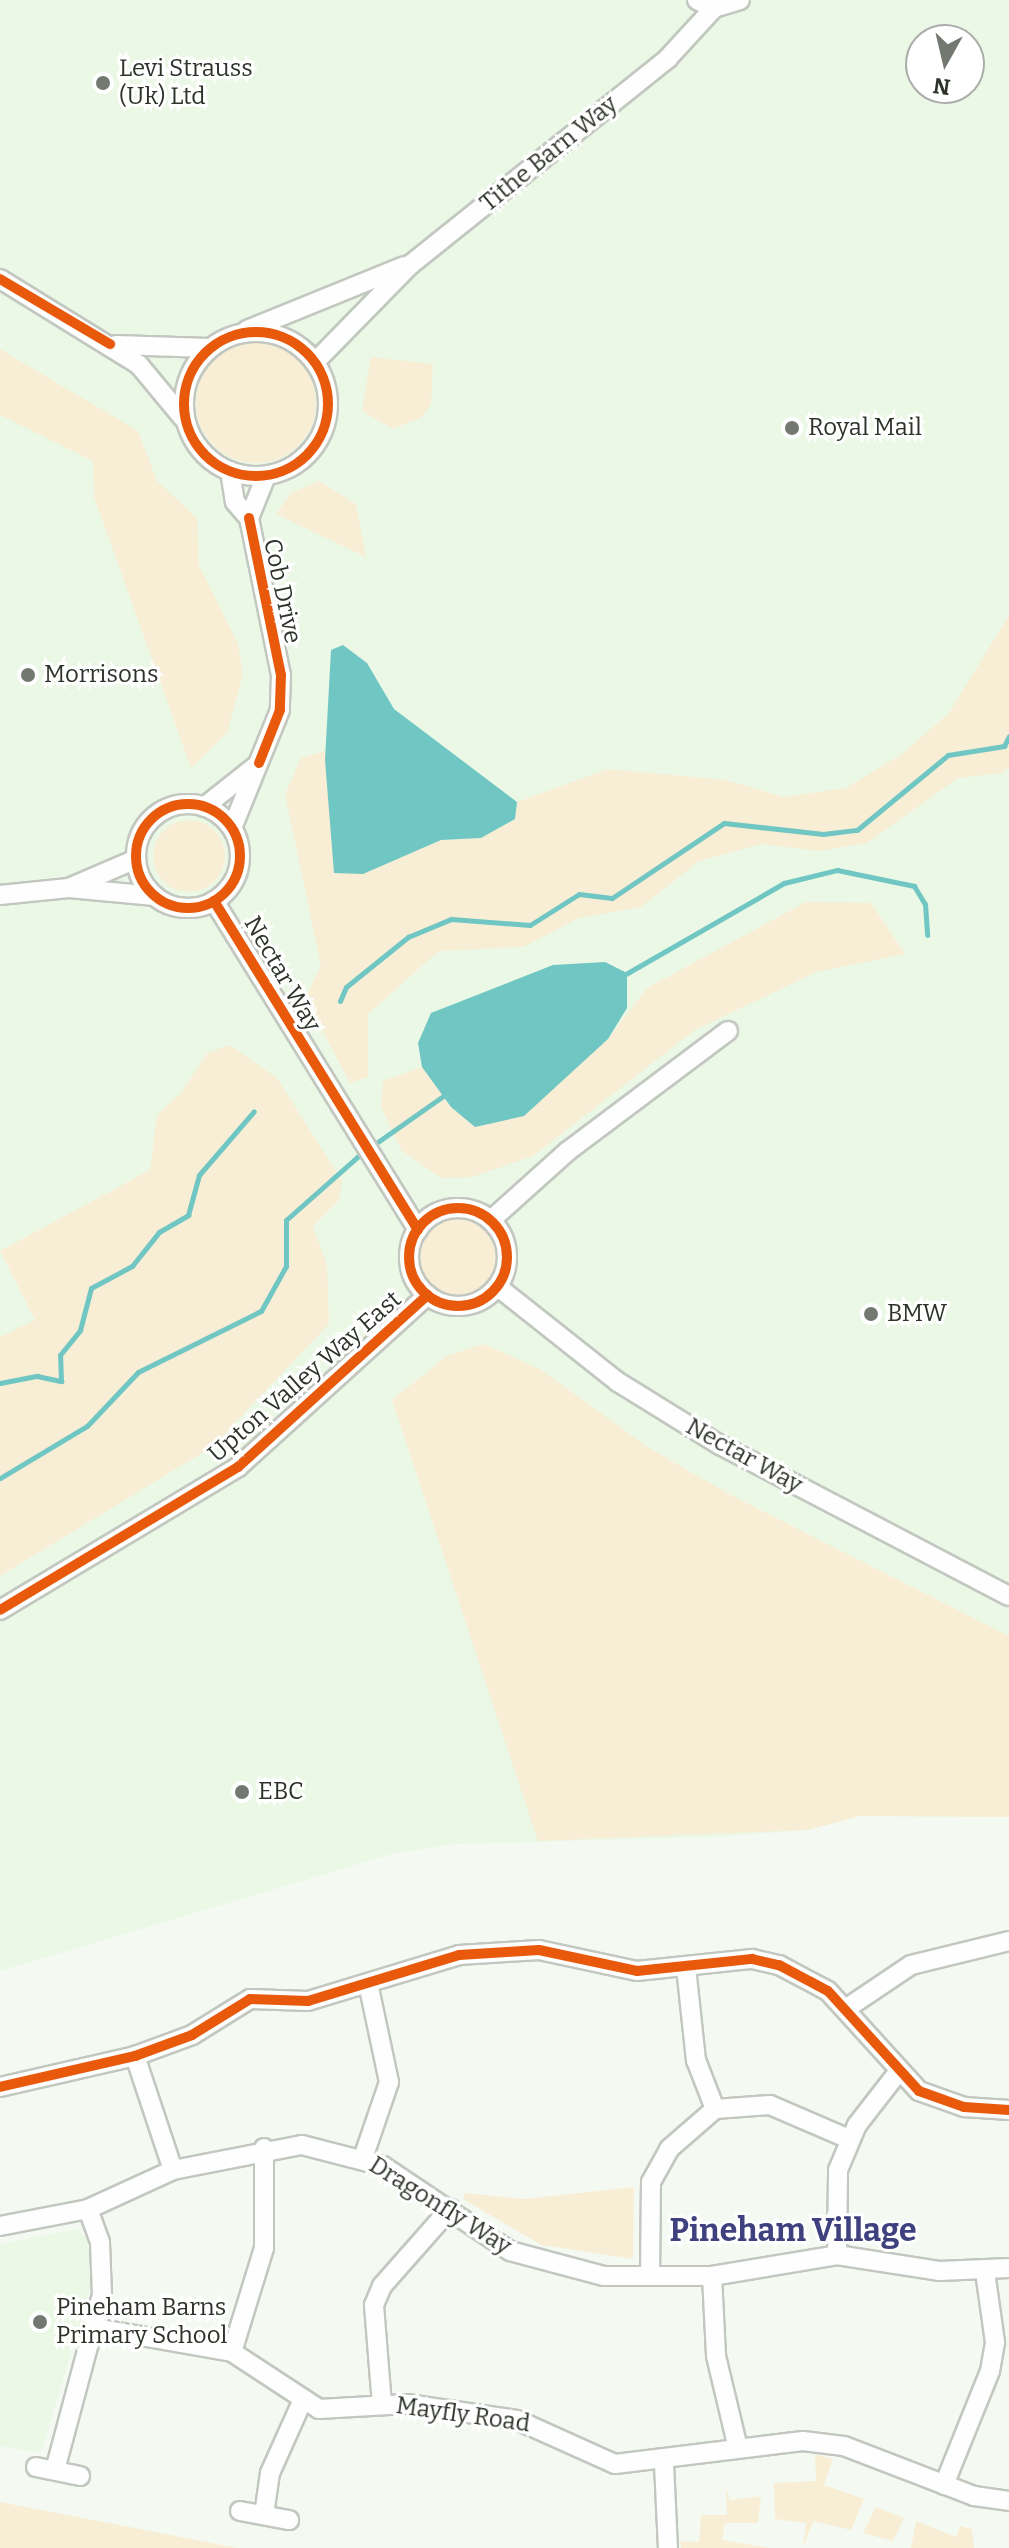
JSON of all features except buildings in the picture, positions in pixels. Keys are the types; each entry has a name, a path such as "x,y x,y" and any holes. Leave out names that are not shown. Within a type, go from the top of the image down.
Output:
{"street":[{"path":"684,40 691,0"},
{"name":"Tithe Barn Way","path":"315,362 410,265 684,40 706,4 740,0"},
{"name":"Tithe Barn Way","path":"241,333 299,303 410,265"},
{"path":"0,279 110,344 139,365 185,421 203,453 230,471 266,476 301,461 317,443 328,395 315,362 282,336 241,333 209,348 145,351 110,344"},
{"path":"185,421 187,381 209,348"},
{"name":"Cob Drive","path":"230,471 235,502 249,518"},
{"name":"Cob Drive","path":"232,828 280,710 281,675 250,551 249,518 266,476"},
{"name":"Cob Drive","path":"204,807 259,763"},
{"path":"0,895 69,888 155,896 184,908 214,901 236,876 232,828 204,807 159,813 138,841 136,859 155,896"},
{"path":"69,888 136,859"},
{"name":"Nectar Way","path":"214,901 380,1180 418,1230"},
{"path":"491,1220 568,1151 728,1031"},
{"path":"444,1210 491,1220 506,1245 498,1287 461,1307 428,1295 409,1260 418,1230 444,1210"},
{"name":"Nectar Way","path":"498,1287 618,1382 720,1445 1009,1596"},
{"name":"Upton Valley Way East","path":"0,1610 238,1467 428,1295"},
{"path":"847,2008 911,1965 1009,1941"},
{"path":"0,2087 135,2056 192,2035 250,1999 308,2001 369,1988 459,1955 539,1950 626,1970 752,1959 779,1965 847,2008 919,2091 964,2107 1009,2110"},
{"path":"686,1967 696,2060 715,2109"},
{"path":"363,2158 389,2082 369,1988"},
{"path":"135,2056 173,2170"},
{"path":"837,2255 834,2196 849,2139 899,2071"},
{"path":"650,2276 651,2182 669,2149 715,2109 770,2105 849,2139"},
{"name":"Dragonfly Way","path":"0,2226 88,2209 173,2170 264,2148 302,2145 363,2158 450,2209 510,2251 545,2264 650,2276 712,2276 837,2255 985,2272"},
{"path":"232,2352 264,2248 264,2148"},
{"path":"55,2470 95,2328 103,2266 88,2209"},
{"path":"382,2405 374,2305 382,2286 450,2209"},
{"path":"944,2485 990,2371 995,2342 985,2272 1009,2268"},
{"path":"712,2276 716,2356 738,2448"},
{"path":"95,2328 232,2352 301,2404 270,2473 264,2515"},
{"name":"Mayfly Road","path":"301,2404 354,2410 382,2405 533,2423 615,2464 664,2464 738,2448 803,2441 844,2446 974,2496 1009,2501"},
{"path":"664,2464 668,2548"},
{"path":"36,2467 80,2476"},
{"path":"240,2511 289,2520"}],"shaded area":[{"path":"0,0 1009,0 1009,1817 860,1816 808,1830 715,1837 456,1844 396,1853 0,1971 0,1576 211,1447 35,1321 0,1337"},
{"path":"256,343 279,348 298,361 311,380 316,403 311,426 298,445 279,458 256,463 233,458 214,445 201,426 196,403 201,380 214,361 233,348"},
{"path":"0,349 138,431 157,481 197,518 199,565 238,644 243,674 227,733 191,768 94,497 93,461 0,415"},
{"path":"371,357 433,364 431,404 422,417 393,429 362,411"},
{"path":"319,481 356,504 366,557 276,514 291,493"},
{"path":"1009,615 1009,767 1002,773 958,778 867,843 818,851 761,844 699,861 641,907 579,918 523,947 439,951 368,1014 368,1077 350,1083 305,998 321,966 285,794 301,758 325,751 362,874 441,840 481,838 515,819 517,802 608,769 726,780 783,797 846,788 902,754 949,713"},
{"path":"182,820 196,820 215,830 225,849 225,863 215,882 196,892 182,892 163,882 153,863 153,849 163,830"},
{"path":"806,902 871,903 905,954 816,972 695,1030 533,1156 472,1177 441,1178 402,1151 381,1107 383,1081 422,1067 451,1107 523,1116 608,1039 647,988"},
{"path":"230,1045 277,1078 342,1181 339,1200 313,1226 327,1265 329,1324 212,1447 0,1576 0,1337 35,1320 0,1251 150,1170 157,1115 181,1093 207,1053"},
{"path":"451,1219 467,1219 481,1225 492,1236 498,1258 492,1280 481,1291 467,1297 451,1297 437,1291 426,1280 420,1266 420,1250 426,1236 437,1225"},
{"path":"483,1344 540,1369 649,1448 731,1495 1009,1636 1009,1817 860,1816 808,1830 538,1841 392,1400 447,1356"},
{"path":"634,2187 633,2259 541,2245 463,2199 465,2193 524,2199"},
{"name":"Pineham Barns Primary School","path":"76,2229 87,2238 93,2280 41,2453 0,2446 0,2244"},
{"path":"815,2454 833,2459 824,2485 864,2499 851,2530 813,2521 803,2548 806,2523 775,2519 774,2483 816,2481"},
{"path":"726,2488 730,2500 761,2496 758,2523 725,2523 722,2540 770,2548 681,2548 680,2541 699,2542 701,2515 727,2515"},
{"path":"0,2502 238,2548 0,2548"},
{"path":"876,2507 904,2518 893,2541 863,2533"},
{"path":"916,2521 956,2537 960,2526 972,2529 974,2548 911,2548"}],"water":[{"path":"343,645 367,663 394,709 517,802 515,819 481,838 441,840 363,874 334,873 325,760 331,650"},
{"path":"605,962 627,973 627,1008 608,1039 524,1116 475,1127 451,1107 422,1067 418,1043 431,1013 553,965"}],"waterway":[{"path":"340,1001 346,987 408,937 451,919 530,925 579,894 612,898 724,823 823,834 857,830 948,755 1004,746 1009,736"},
{"path":"624,975 784,883 837,870 914,886 925,904 927,935"},
{"path":"372,1146 446,1094"},
{"path":"0,1383 37,1376 61,1381 60,1355 80,1330 91,1288 132,1266 159,1232 188,1215 199,1175 254,1111"},
{"path":"0,1478 87,1426 138,1372 261,1311 286,1266 286,1220 364,1151"}],"cycle path":[{"path":"0,279 110,344"},
{"path":"256,332 284,337 307,353 323,376 328,404 323,432 307,455 284,471 256,476 228,471 205,455 189,432 184,404 189,376 205,353 228,337 256,332"},
{"path":"249,518 281,675 280,710 259,763"},
{"path":"188,804 208,808 225,819 236,836 240,856 236,876 225,893 208,904 188,908 168,904 151,893 140,876 136,856 140,836 151,819 168,808 188,804"},
{"path":"214,901 418,1230"},
{"path":"458,1208 485,1216 499,1230 507,1257 499,1284 485,1298 458,1306 431,1298 417,1284 409,1257 417,1230 431,1216 458,1208"},
{"path":"0,1610 238,1467 428,1295"},
{"path":"0,2087 135,2056 192,2035 250,1999 308,2001 459,1955 539,1950 637,1971 752,1959 779,1965 828,1991 919,2091 964,2107 1009,2110"}],"place":[{"name":"Levi Strauss (Uk) Ltd","path":"103,83"},
{"name":"Royal Mail","path":"792,428"},
{"name":"Morrisons","path":"28,675"},
{"name":"BMW","path":"871,1314"},
{"name":"EBC","path":"242,1792"},
{"name":"Pineham Barns Primary School","path":"40,2322"}],"district":[{"name":"Pineham Village","path":"793,2230"}]}
